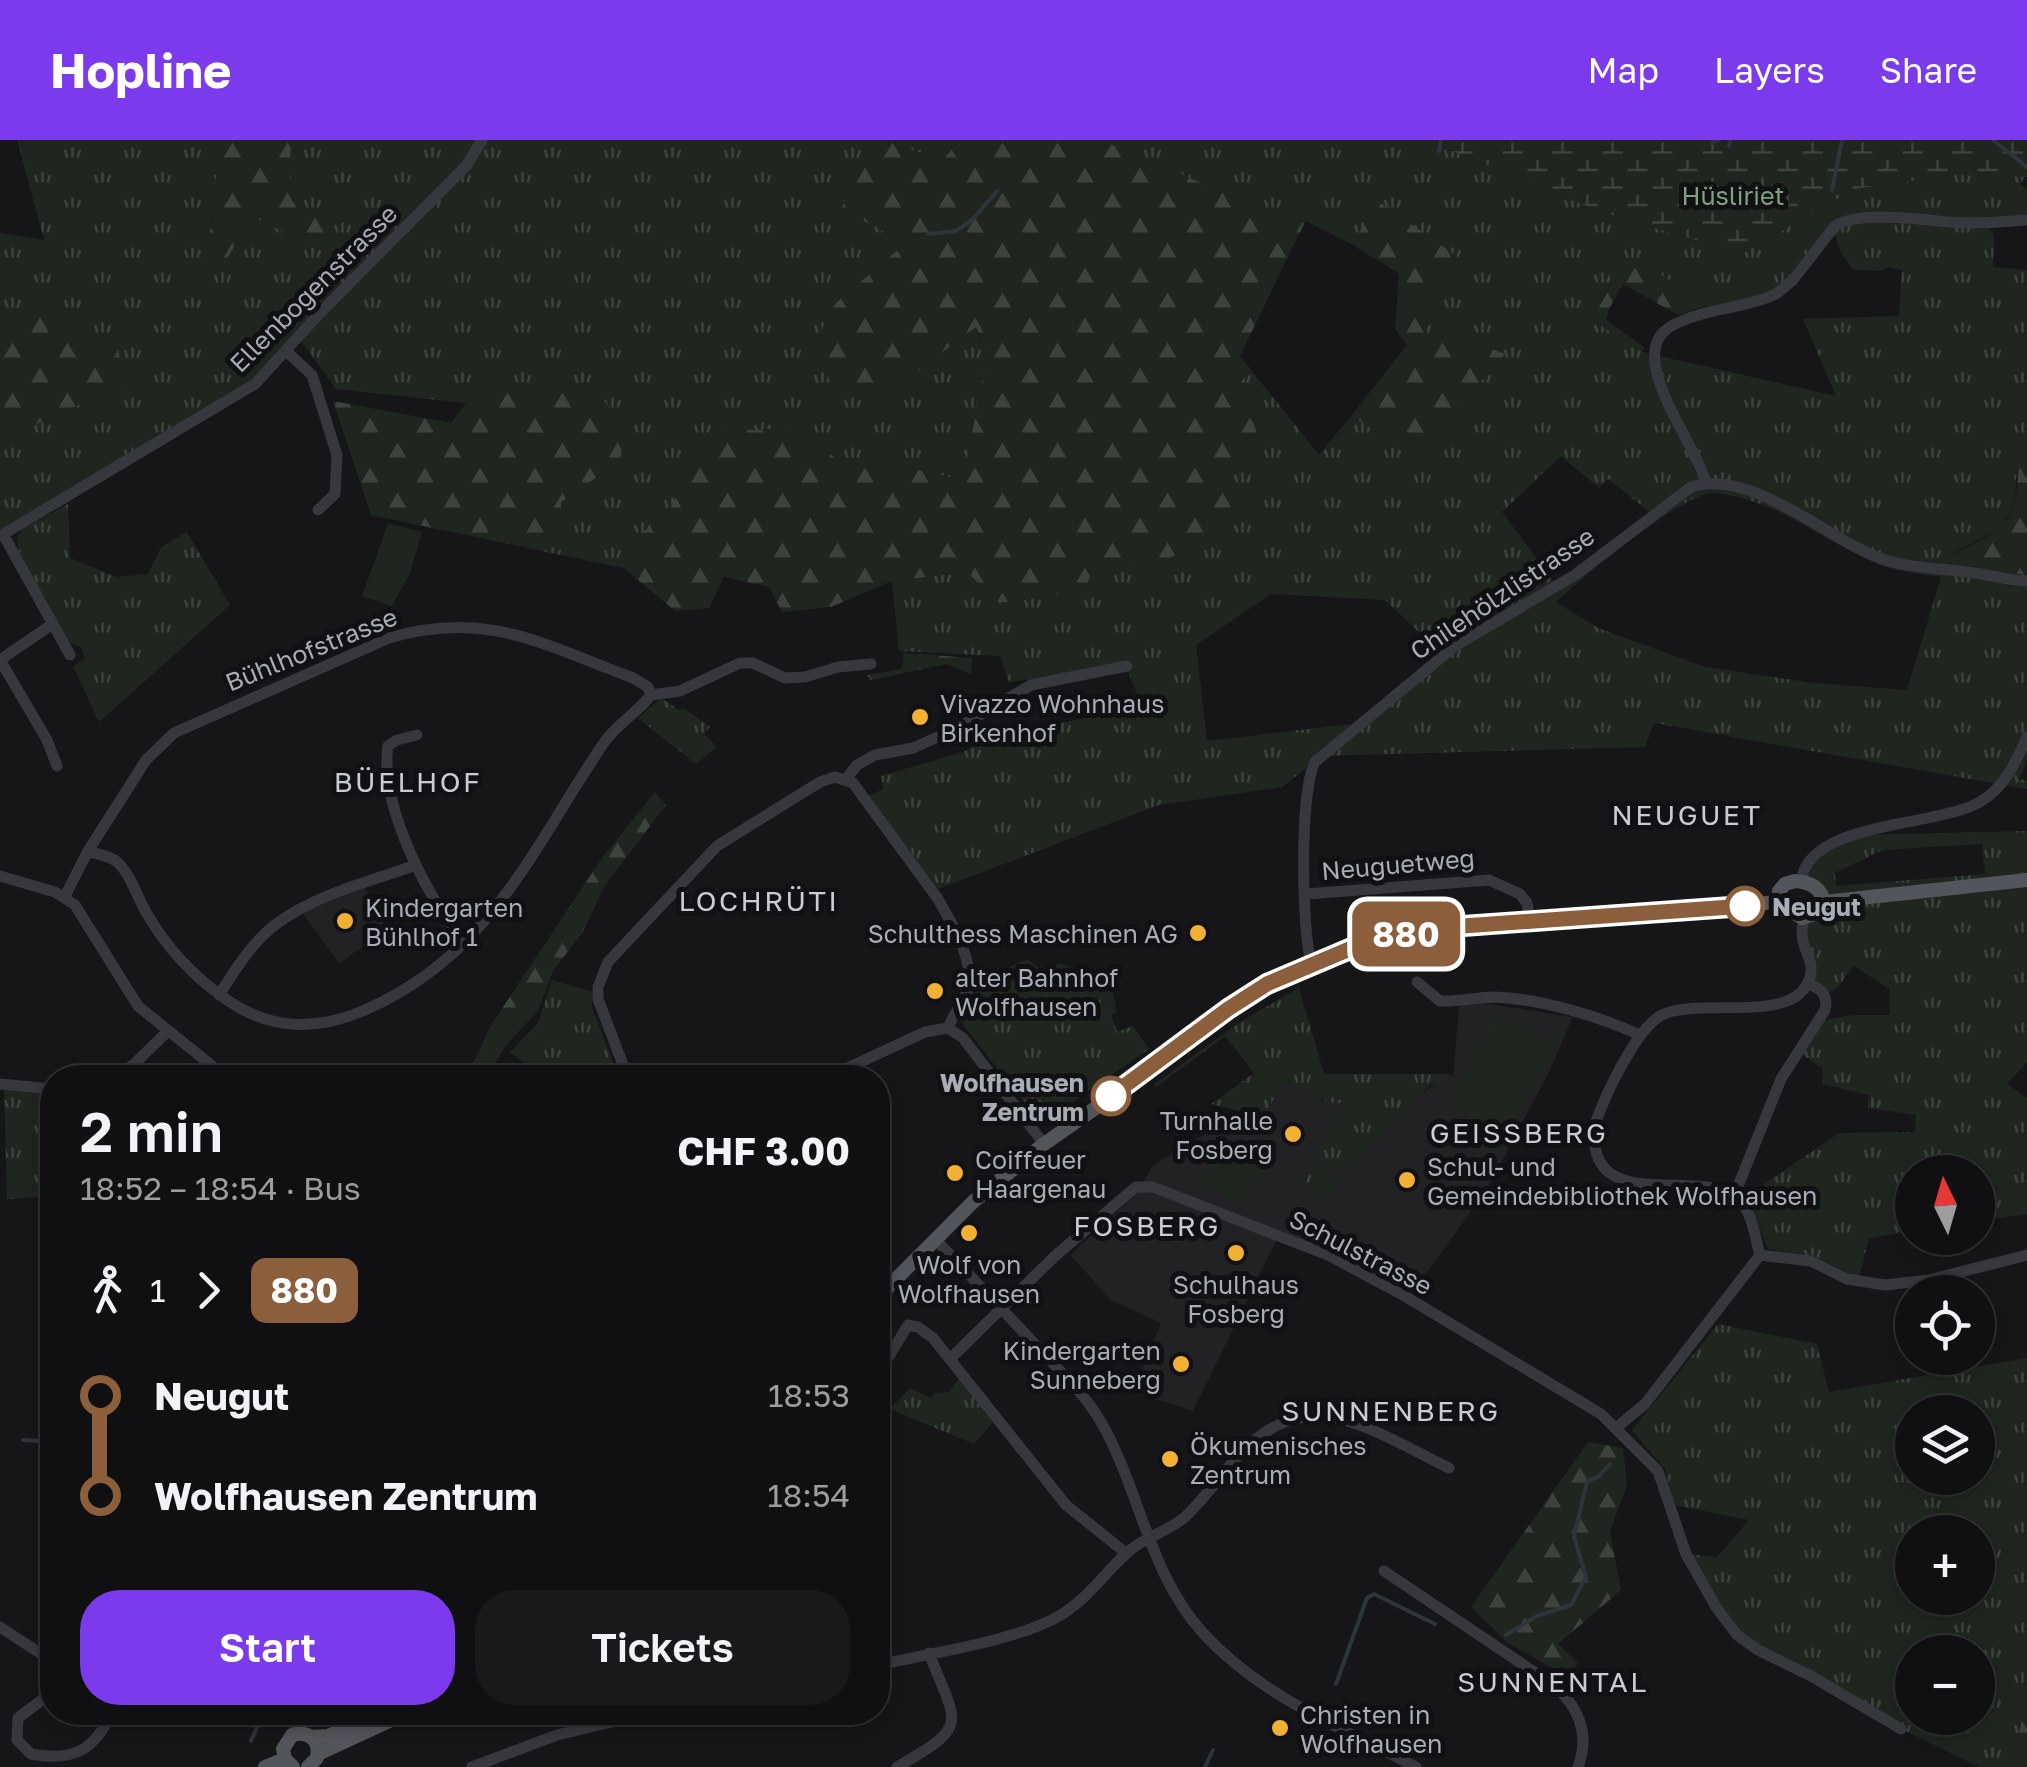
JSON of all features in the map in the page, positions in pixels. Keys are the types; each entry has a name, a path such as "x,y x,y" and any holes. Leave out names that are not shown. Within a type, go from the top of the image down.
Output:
{"main road":[{"path":"1824,902 2027,880"},
{"path":"1802,882 1819,890 1824,902 1820,912 1803,918 1789,912 1778,894 1782,887 1802,882"},
{"path":"890,1286 974,1201 1044,1144 1230,1008 1267,984 1311,963 1404,934 1530,920 1780,902"},
{"path":"265,1767 289,1763 284,1743 304,1735 328,1736 354,1725"},
{"path":"304,1735 311,1764 384,1725"}],"street":[{"name":"Ellenbogenstrasse","path":"2,535 255,384 466,166 482,140"},
{"path":"2027,220 1842,221 1776,294 1682,322 1665,331 1654,350 1657,380 1698,458 1706,483 1762,496 1884,560 2027,581"},
{"path":"288,352 312,375 337,455 334,494 318,510"},
{"name":"Chilehölzlistrasse","path":"1311,963 1307,946 1306,800 1309,775 1320,756 1455,646 1576,575 1668,502 1706,483"},
{"path":"2,535 70,655"},
{"path":"51,625 0,660 58,766"},
{"name":"Bühlhofstrasse","path":"65,896 88,850 146,760 174,732 389,638 419,629 466,626 504,631 633,678 648,687 651,695"},
{"path":"88,850 116,862 169,946 219,995 244,1013 265,1021 316,1026 392,999 442,966 466,944 502,902 608,738 651,695 680,691 740,662 764,667 785,678 871,664"},
{"path":"846,778 875,755 913,748 942,736 1031,685 1126,666"},
{"path":"417,735 388,746 394,798 416,864 440,910 466,944"},
{"path":"1802,882 1812,859 1854,835 1897,822 1950,816 1981,802 2004,781 2027,737"},
{"path":"623,1065 598,998 608,962 716,846 835,776 846,778 859,791 938,899 956,938 970,982 948,1028"},
{"path":"219,995 246,956 277,923 308,905 416,864"},
{"path":"0,876 65,896 84,916 130,996 210,1065"},
{"name":"Neuguetweg","path":"1306,894 1494,880 1524,898 1530,920"},
{"path":"1760,1254 1746,1208 1734,1196 1715,1190 1626,1181 1598,1157 1594,1140 1597,1118 1640,1035 1659,1016 1671,1011 1781,1004 1795,998 1808,983 1811,965 1803,939 1803,918"},
{"path":"1417,982 1443,1001 1482,997 1516,1000 1605,1019 1640,1035"},
{"path":"1734,1196 1781,1080 1825,1010 1822,991 1808,983"},
{"path":"854,1065 924,1032 948,1028 963,1038 1044,1144"},
{"path":"133,1065 168,1032"},
{"path":"0,1084 40,1088"},
{"name":"Schulstrasse","path":"950,1359 1000,1307 1122,1195 1147,1185 1330,1256 1567,1392 1616,1428 1658,1471 1683,1548 1716,1607 1737,1635 1895,1725"},
{"path":"936,1242 1074,1387 1099,1419 1175,1594 1200,1631 1258,1683 1416,1767"},
{"path":"1760,1254 1811,1261 1847,1279 1884,1285 1929,1280 2027,1255"},
{"path":"1616,1428 1645,1404 1760,1254"},
{"path":"890,1354 908,1325 933,1338 1066,1505 1126,1553"},
{"path":"890,1662 1028,1630 1062,1614 1083,1600 1126,1553 1186,1516 1248,1444 1290,1420 1320,1416 1346,1420 1449,1468"},
{"path":"1384,1571 1570,1700 1579,1716 1584,1742 1578,1767"},
{"path":"0,1626 40,1653"},
{"path":"897,1767 946,1736 953,1724 930,1653"},
{"path":"40,1701 18,1718 17,1740 31,1754 56,1756 93,1745 105,1725"},
{"path":"299,1725 304,1735"},
{"path":"472,1767 557,1735 599,1725"}],"shaded area":[{"name":"Kindergarten Bühlhof 1","path":"365,888 387,931 339,963 302,912"},
{"path":"1482,1003 1573,1017 1548,1074 1486,1191 1408,1298 1279,1235 1193,1411 1133,1392 1161,1323 1111,1300 1070,1255 1137,1194 1152,1166 1243,1111 1264,1116 1284,1080 1328,1102 1420,1095 1449,1074 1453,1077 1459,1006"}],"green space":[{"path":"17,140 220,140 207,259 225,263 251,216 322,250 336,231 289,195 291,140 873,140 842,209 907,242 836,303 899,385 975,326 987,356 963,480 914,469 846,465 791,428 707,432 665,520 632,538 624,568 528,548 561,516 561,502 620,461 531,388 466,403 336,389 296,334 280,354 238,391 0,529 0,441 124,384 0,321 0,233 44,240"},
{"path":"220,140 291,140 289,195 337,231 322,250 251,216 225,263 207,260"},
{"path":"873,140 886,140 942,161 960,140 1101,140 1303,226 1240,356 1258,441 1226,484 1233,523 1166,560 1093,568 1084,591 999,603 967,572 892,581 831,607 782,612 769,587 724,577 709,608 675,611 624,568 632,537 665,520 706,432 791,428 846,465 914,469 963,480 987,356 976,327 899,385 872,393 832,392 819,334 836,303 906,243 841,209"},
{"path":"886,140 960,140 942,161"},
{"path":"1101,140 1425,140 1599,211 1742,254 1854,189 1953,175 2027,174 2020,184 2027,190 2027,220 1984,224 1994,234 1993,267 2027,270 2027,440 2016,478 2015,504 2001,527 1937,562 2027,575 2027,760 2019,779 2027,781 2027,789 1654,723 1645,747 1320,756 1283,787 1159,805 938,889 869,796 883,789 881,776 963,752 1010,728 1025,730 1143,707 1126,667 1009,682 1000,656 899,651 892,581 968,572 999,603 1084,591 1092,568 1166,560 1258,441 1240,356 1319,455 1352,415 1390,442 1451,333 1426,334 1425,309 1376,201 1353,245 1306,221 1303,226","holes":["1829,235 1836,236 1840,251 1853,270 1902,270 1899,316 1803,319 1836,396 1642,352 1588,317 1581,295 1601,302 1612,281 1638,260 1707,305 1705,315 1788,285","1561,456 1599,488 1608,479 1652,514 1557,586 1502,512","1710,493 1754,502 1873,562 1941,577 1907,690 1813,683 1705,667 1598,628 1556,602 1631,540","1271,594 1385,600 1443,655 1360,723 1207,741 1196,645"]},
{"name":"Hüsliriet","path":"1425,140 2027,140 2027,177 1953,175 1854,189 1742,254 1599,211"},
{"path":"1376,200 1471,266 1425,308 1427,333 1451,333 1505,354 1426,444 1404,430 1390,442 1352,415 1407,345 1395,329 1399,274 1353,245"},
{"path":"1638,260 1708,305 1678,315 1623,284 1606,320 1644,347 1642,352 1588,317 1579,295 1601,302 1612,281 1606,268"},
{"path":"42,303 54,331 118,347 124,384 0,441 0,321"},
{"path":"531,388 599,395 625,425 620,461 561,502 561,516 528,548 371,515 333,401 451,423 466,403"},
{"path":"2027,440 2027,575 1936,562 1983,539 2011,513"},
{"path":"68,504 70,558 117,577 148,574 161,547 187,532 230,605 99,722 73,666 85,659 81,647 67,642 18,549 17,536 24,528"},
{"path":"388,523 422,532 410,573 392,606 362,596"},
{"path":"904,653 972,658 971,674 947,664 871,680 867,675 902,669"},
{"path":"661,698 679,710 684,708 710,727 704,734 717,747 696,764 638,718"},
{"path":"655,792 666,805 604,887 582,933 553,971 538,1011 505,1046 495,1065 473,1065 491,1025 602,858"},
{"path":"2027,831 2027,1062 2007,1084 2027,1098 2027,1214 1995,1219 1995,1155 1895,1155 1895,1234 1869,1238 1859,1278 1815,1256 1768,1249 1747,1196 1839,1133 1915,1132 1916,1115 1868,1108 1869,1095 1822,1084 1823,1069 1797,1051 1819,1021 1853,1015 1890,1015 1889,989 1854,966 1837,988 1825,995 1808,983 1803,918 1823,907 1809,883 1805,866 1854,835","holes":["1982,844 1985,874 1836,886 1835,873 1882,850"]},
{"path":"1027,959 1041,970 1060,963 1111,985 1117,1012 1111,1015 1117,1032 1133,1026 1149,1049 1051,1117 1043,1117 1029,1108 960,1021 977,982"},
{"path":"552,980 592,992 592,1008 614,1065 527,1065 510,1052 538,1023"},
{"path":"1299,988 1324,1074 1449,1074 1439,1086 1431,1084 1420,1095 1414,1095 1414,1106 1386,1129 1387,1136 1370,1142 1370,1151 1352,1168 1333,1168 1323,1162 1321,1167 1338,1182 1330,1198 1302,1186 1342,1103 1328,1102 1284,1080 1264,1117 1211,1104 1254,1073 1225,1036 1156,1087 1153,1085 1240,1022"},
{"path":"1500,1015 1550,1043 1558,1028 1564,1032 1484,1179 1478,1175 1500,1134 1449,1104 1493,1019"},
{"path":"4,1089 40,1091 40,1197 7,1199"},
{"path":"1217,1145 1263,1168 1244,1206 1198,1183"},
{"path":"1718,1324 1817,1344 1829,1392 1928,1375 1995,1375 1995,1363 2027,1358 2027,1707 2007,1767 1979,1767 1914,1735 1995,1735 1995,1635 1895,1635 1895,1726 1883,1720 1737,1635 1686,1554 1717,1557 1749,1520 1674,1505 1665,1469 1632,1430"},
{"path":"959,1378 993,1422 974,1444 890,1409 910,1388 931,1398 935,1393 949,1392"},
{"path":"1588,1442 1623,1448 1627,1485 1610,1532 1621,1590 1558,1644 1578,1663 1568,1677 1508,1643 1471,1607"},
{"path":"2027,1707 2027,1767 2007,1767"}],"waterway":[{"path":"1439,151 1441,140"},
{"path":"1712,143 1719,140"},
{"path":"1729,146 1730,140"},
{"path":"1832,190 1842,140"},
{"path":"1993,140 2027,167"},
{"path":"928,234 956,231 972,220 997,191"},
{"path":"23,1440 40,1441"},
{"path":"1506,1635 1537,1616 1571,1605 1586,1577 1574,1537 1587,1481 1598,1477 1610,1464"},
{"path":"1336,1684 1367,1598 1374,1594 1435,1624"},
{"path":"251,1741 258,1725"},
{"path":"1205,1767 1213,1750"}],"bus line":[{"name":"880","path":"1111,1096 1267,984 1352,948 1449,927 1745,906"}],"place":[{"name":"Vivazzo Wohnhaus Birkenhof","path":"920,717"},
{"name":"Neugut","path":"1745,906"},
{"name":"Kindergarten Bühlhof 1","path":"345,921"},
{"name":"Schulthess Maschinen AG","path":"1198,933"},
{"name":"alter Bahnhof Wolfhausen","path":"935,991"},
{"name":"Wolfhausen Zentrum","path":"1111,1096"},
{"name":"Turnhalle Fosberg","path":"1293,1134"},
{"name":"Coiffeuer Haargenau","path":"955,1173"},
{"name":"Schul- und Gemeindebibliothek Wolfhausen","path":"1407,1180"},
{"name":"Wolf von Wolfhausen","path":"969,1233"},
{"name":"Schulhaus Fosberg","path":"1236,1253"},
{"name":"Kindergarten Sunneberg","path":"1181,1364"},
{"name":"Ökumenisches Zentrum","path":"1170,1459"},
{"name":"Christen in Wolfhausen","path":"1280,1728"}],"district":[{"name":"BÜELHOF","path":"408,781"},
{"name":"NEUGUET","path":"1687,814"},
{"name":"LOCHRÜTI","path":"759,900"},
{"name":"GEISSBERG","path":"1519,1132"},
{"name":"FOSBERG","path":"1147,1225"},
{"name":"SUNNENBERG","path":"1391,1410"},
{"name":"SUNNENTAL","path":"1553,1681"}]}
